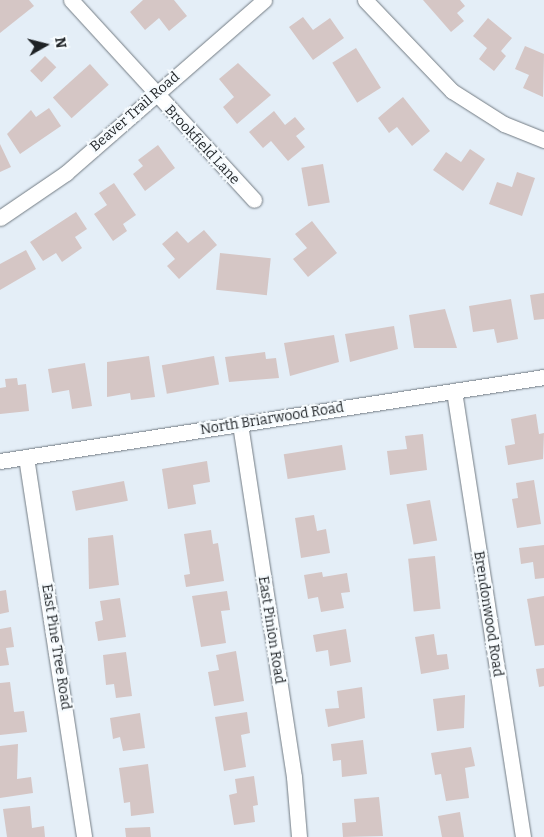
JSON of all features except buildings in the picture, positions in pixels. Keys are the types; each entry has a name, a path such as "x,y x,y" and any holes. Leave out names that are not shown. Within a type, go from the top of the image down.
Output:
{"street":[{"name":"Brookfield Lane","path":"71,0 254,200"},
{"name":"Beaver Trail Road","path":"0,218 66,173 264,0"},
{"path":"365,0 452,91 504,124 544,140"},
{"name":"North Briarwood Road","path":"0,461 544,377"},
{"name":"Brendonwood Road","path":"454,391 523,837"},
{"name":"East Pinion Road","path":"240,424 295,784 298,837"},
{"name":"East Pine Tree Road","path":"26,457 84,837"}]}
